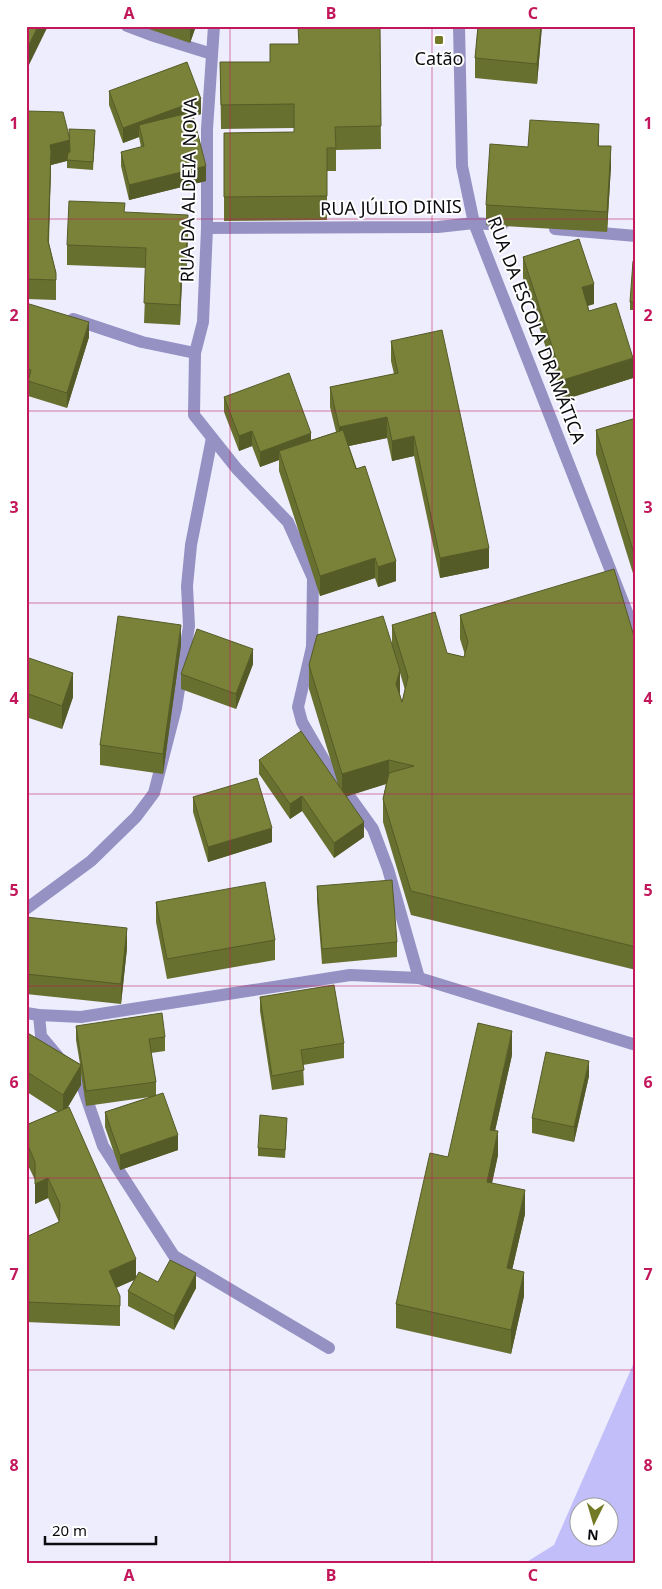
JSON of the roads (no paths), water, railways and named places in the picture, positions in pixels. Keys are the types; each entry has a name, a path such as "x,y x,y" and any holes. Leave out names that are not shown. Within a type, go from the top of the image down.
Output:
{"street":[{"path":"128,26 212,54"},
{"name":"RUA DA ALDEIA NOVA","path":"214,26 207,129 208,228 204,322 195,353 194,415 237,469 288,522 313,578 312,647 298,707 302,722 327,765 373,829 388,869 419,978"},
{"name":"RUA DA ESCOLA DRAMÁTICA","path":"459,26 462,166 474,223 636,635"},
{"name":"RUA JÚLIO DINIS","path":"208,228 438,227 474,223 518,226"},
{"path":"547,228 636,236"},
{"path":"59,315 142,342 195,353"},
{"path":"26,909 91,861 136,817 154,792 176,708 189,626 187,586 190,545 212,438"},
{"path":"329,1348 174,1256 103,1146 82,1085 41,1036 33,1014 80,1017 350,975 419,978 636,1045"}],"place":[{"name":"Catão","path":"439,40"}]}
